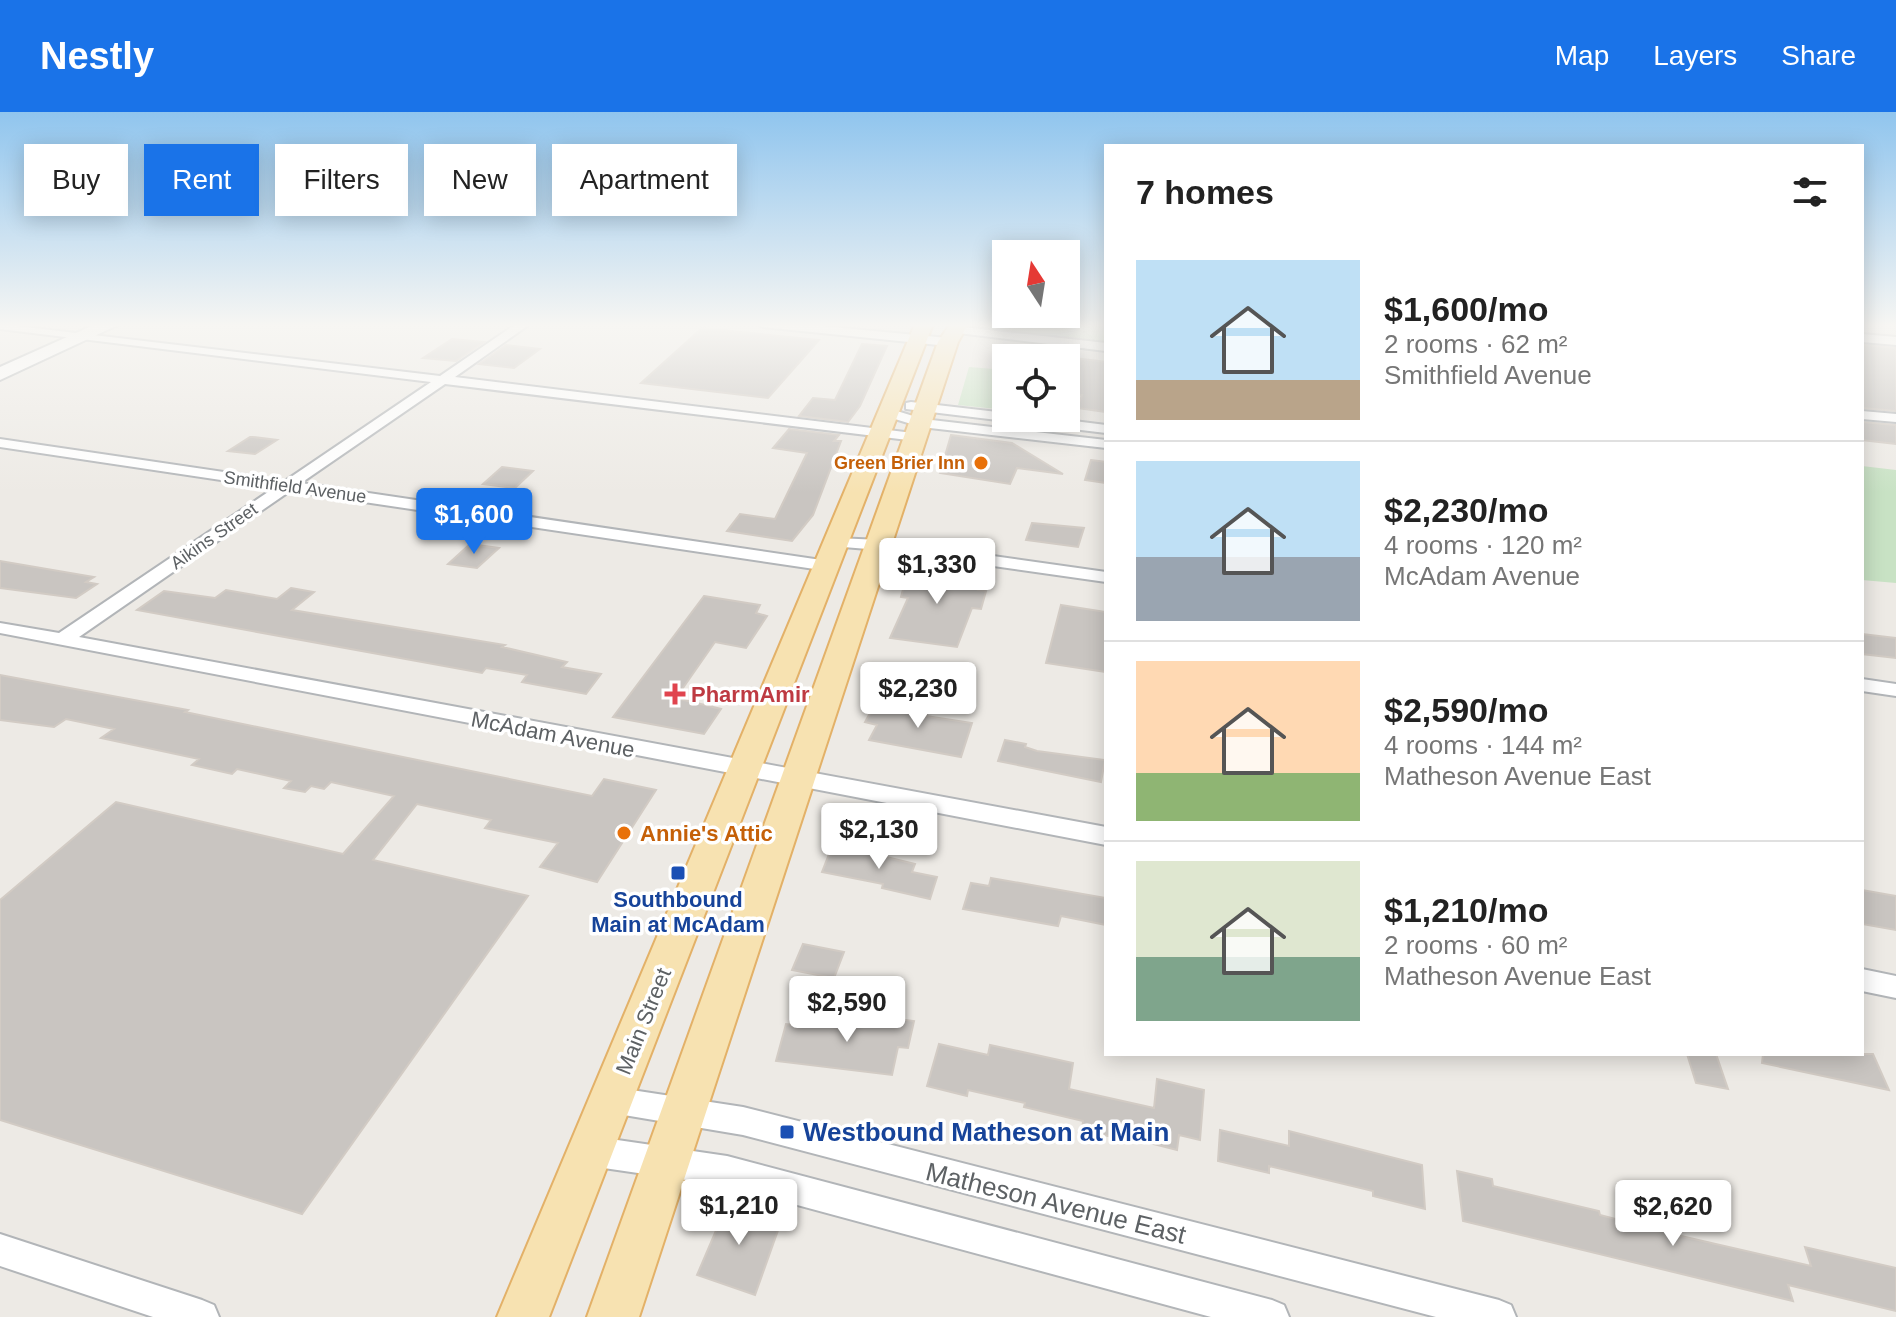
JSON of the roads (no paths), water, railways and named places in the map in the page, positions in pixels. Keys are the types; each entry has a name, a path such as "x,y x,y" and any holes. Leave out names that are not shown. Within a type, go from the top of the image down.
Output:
{"main road":[{"name":"Main Street","path":"523,1317 901,380"},
{"path":"613,1317 936,380"}],"street":[{"name":"Aikins Street","path":"62,640 442,380"},
{"path":"445,380 886,416 1104,444"},
{"path":"1864,415 1896,418"},
{"path":"886,416 921,422 992,418"},
{"path":"1080,426 1104,429"},
{"name":"Smithfield Avenue","path":"0,443 286,486 832,555 880,545 1104,577"},
{"name":"McAdam Avenue","path":"0,628 1104,836"},
{"path":"1864,685 1896,690"},
{"path":"1864,980 1896,987"},
{"name":"Matheson Avenue East","path":"612,1100 743,1121 1499,1317"},
{"path":"590,1151 727,1171 1272,1317"},
{"path":"0,1250 202,1317"}],"place":[{"name":"Green Brier Inn","path":"981,463"},
{"name":"PharmAmir","path":"675,694"},
{"name":"Annie's Attic","path":"624,833"},
{"name":"Southbound Main at McAdam","path":"678,873"},
{"name":"Westbound Matheson at Main","path":"787,1132"}]}
